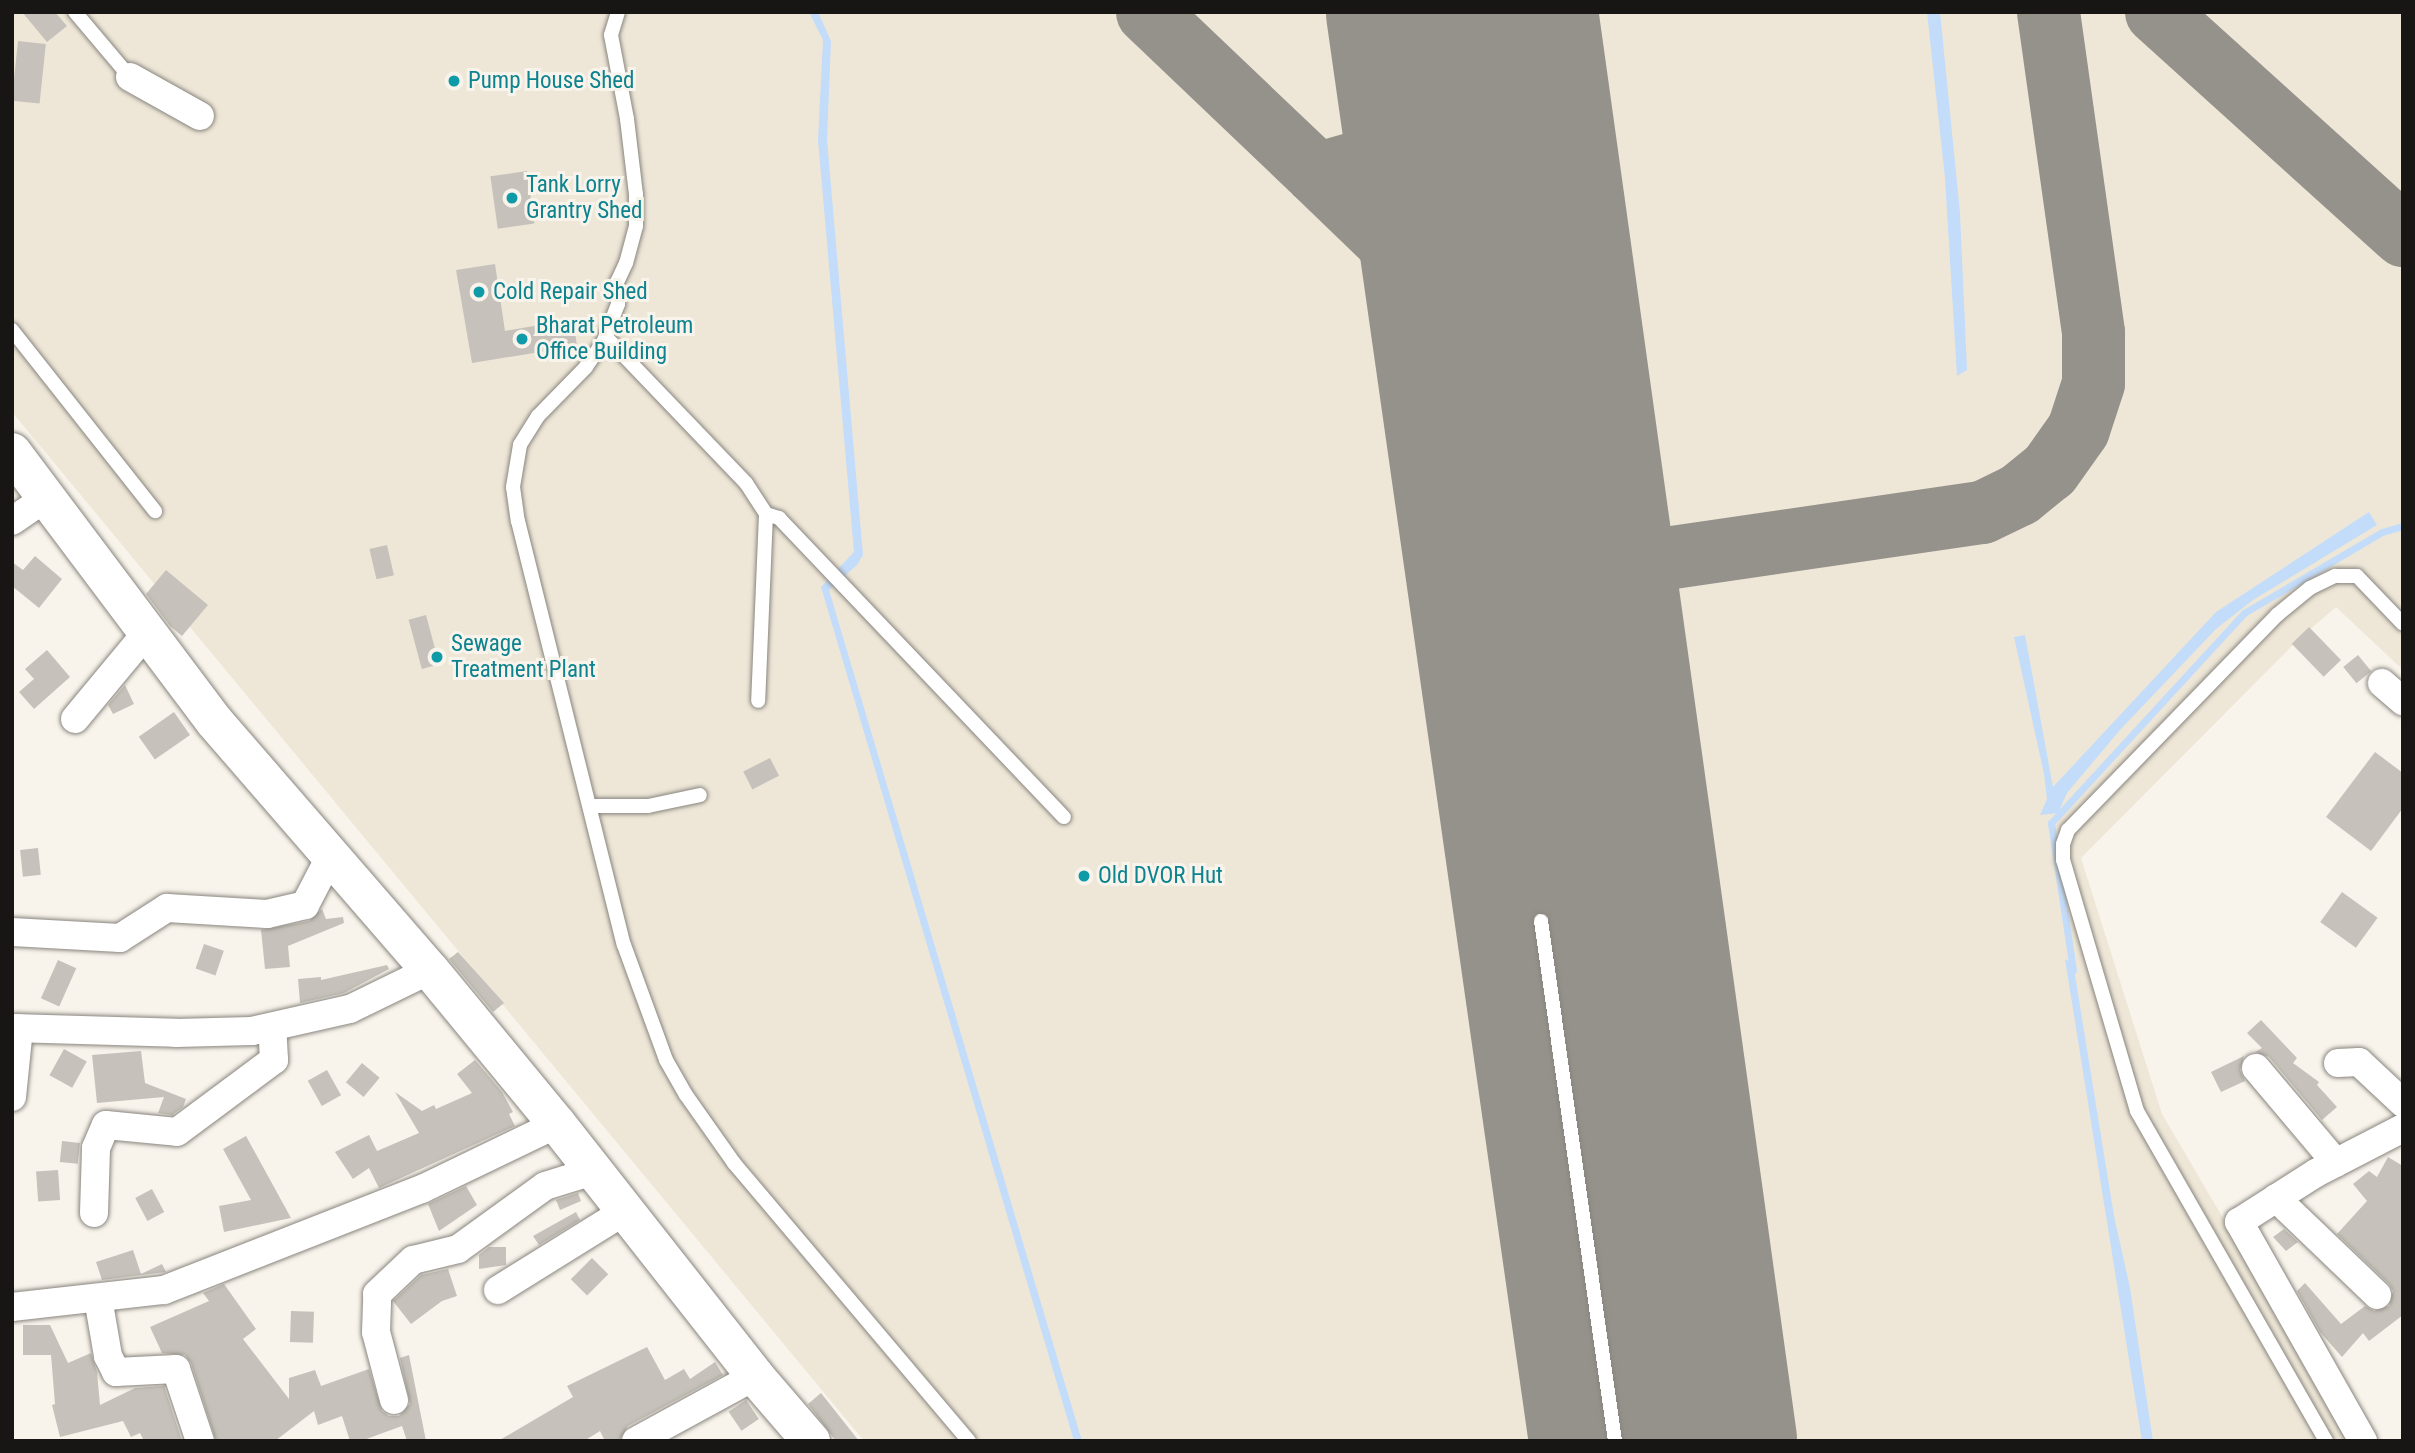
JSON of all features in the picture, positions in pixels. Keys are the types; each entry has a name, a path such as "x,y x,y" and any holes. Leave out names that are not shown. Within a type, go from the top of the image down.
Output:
{"street":[{"path":"130,77 200,116"},
{"path":"12,452 214,721 430,970 557,1124 755,1376 811,1441"},
{"path":"12,521 47,497"},
{"path":"75,719 148,631"},
{"path":"12,932 120,938 167,908 267,915 305,905 331,855"},
{"path":"12,1097 15,1028 176,1033 252,1031 350,1009 430,970"},
{"path":"94,1213 96,1148 106,1125 177,1132 274,1060 272,1027"},
{"path":"2338,1063 2359,1062 2403,1102"},
{"path":"2256,1068 2336,1163"},
{"path":"12,1307 164,1290 422,1189 557,1124"},
{"path":"2363,1441 2239,1222 2336,1163 2403,1128"},
{"path":"394,1400 376,1332 377,1294 413,1260 458,1249 545,1186 593,1171"},
{"path":"2276,1198 2377,1295"},
{"path":"498,1290 625,1211"},
{"path":"98,1298 108,1356 116,1372 176,1369 200,1441"},
{"path":"636,1441 755,1376"}],"lane":[{"path":"75,12 130,77"},
{"path":"618,12 611,35 627,119 637,206 632,245 617,282 618,304 606,337 586,367 549,403 528,430 518,452 513,487 518,522 634,978 666,1060 685,1095 734,1163 969,1441"},
{"path":"12,330 155,511"},
{"path":"606,337 747,483 766,514 758,701"},
{"path":"766,514 779,518 1064,817"},
{"path":"2326,1441 2137,1111 2063,860 2063,844 2068,830 2277,615 2309,588 2335,576 2357,576 2403,624"},
{"path":"590,806 648,806 700,795"},
{"path":"1541,921 1615,1441"}],"shaded area":[{"path":"12,12 2403,12 2403,670 2336,607 2299,639 2081,858 2162,1114 2354,1441 864,1441 12,412"}],"water":[{"path":"809,12 818,12 831,41 827,140 863,555 857,565 829,590 1082,1441 1074,1441 821,587 854,552 818,140 823,40"},
{"path":"1927,12 1940,12 1960,213 1967,370 1957,376 1945,178"},
{"path":"2369,512 2377,525 2253,600 2216,629 2120,730 2067,793 2058,813 2040,815 2047,799 2044,774 2014,637 2025,635 2053,787 2216,612"},
{"path":"2065,959 2073,963 2114,1216 2130,1288 2153,1441 2142,1441"}],"building":[{"path":"22,12 55,12 67,26 47,42"},
{"path":"18,41 46,44 40,104 12,101"},
{"name":"Tank Lorry Grantry Shed","path":"527,171 534,223 498,229 490,176"},
{"path":"495,264 505,331 573,319 577,346 472,363 456,270"},
{"path":"387,545 394,575 376,579 369,549"},
{"path":"35,556 62,579 39,608 12,586 12,562 23,570"},
{"path":"166,570 208,605 182,636 170,626 146,594"},
{"path":"426,615 439,664 422,669 409,620"},
{"path":"2309,627 2341,660 2324,677 2292,644"},
{"path":"47,650 70,677 34,709 19,692 34,679 25,669"},
{"path":"2358,655 2371,671 2356,683 2343,667"},
{"path":"125,685 134,704 113,714 108,705"},
{"path":"174,712 190,735 155,760 139,737"},
{"path":"2375,752 2403,773 2403,808 2371,851 2326,817"},
{"path":"770,758 779,776 752,789 743,772"},
{"path":"38,848 41,875 23,877 20,850"},
{"path":"2342,892 2378,918 2356,948 2320,922"},
{"path":"322,909 326,919 343,917 344,923 288,946 290,967 265,969 261,930 309,921"},
{"path":"204,944 224,951 215,975 196,969"},
{"path":"458,952 504,1003 493,1012 449,959"},
{"path":"58,960 76,968 59,1007 41,998"},
{"path":"387,965 389,969 344,993 300,1003 298,979 321,977 321,980"},
{"path":"2261,1020 2297,1058 2293,1063 2319,1082 2317,1085 2337,1107 2322,1120 2269,1057 2255,1052 2262,1048 2247,1033"},
{"path":"64,1049 87,1062 72,1088 49,1075"},
{"path":"141,1051 145,1083 186,1099 183,1107 172,1115 158,1113 164,1097 97,1103 92,1055"},
{"path":"2244,1056 2240,1070 2245,1081 2221,1092 2211,1072"},
{"path":"475,1060 502,1092 513,1112 509,1114 515,1126 379,1188 369,1168 353,1179 335,1152 369,1135 377,1151 419,1133 395,1092 422,1111 434,1105 436,1109 472,1093 457,1074"},
{"path":"362,1063 380,1078 364,1097 346,1082"},
{"path":"327,1070 341,1095 322,1106 308,1081"},
{"path":"246,1136 291,1218 224,1232 219,1206 251,1200 223,1149"},
{"path":"62,1141 80,1143 78,1164 60,1162"},
{"path":"2388,1157 2403,1166 2403,1315 2369,1341 2363,1333 2342,1357 2320,1332 2297,1291 2305,1283 2341,1324 2365,1306 2374,1311 2389,1306 2393,1291 2389,1284 2337,1234 2367,1201 2353,1184 2369,1171 2377,1177"},
{"path":"58,1170 60,1200 38,1201 36,1172"},
{"path":"466,1186 477,1205 439,1231 428,1204"},
{"path":"152,1189 164,1212 147,1221 135,1198"},
{"path":"578,1193 581,1201 560,1210 556,1200"},
{"path":"576,1212 580,1220 539,1245 533,1236"},
{"path":"2284,1229 2298,1242 2286,1251 2273,1237"},
{"path":"489,1247 506,1247 506,1265 479,1269 479,1255"},
{"path":"133,1250 141,1274 162,1264 166,1272 102,1280 96,1262"},
{"path":"592,1258 608,1274 587,1295 571,1279"},
{"path":"448,1269 457,1296 442,1301 411,1324 393,1301 421,1275"},
{"path":"224,1284 256,1329 243,1339 289,1399 289,1378 315,1370 321,1386 369,1369 382,1411 389,1416 399,1416 410,1404 400,1358 409,1355 426,1441 407,1441 402,1426 361,1441 350,1441 342,1416 318,1425 314,1411 275,1441 216,1441 191,1363 185,1355 162,1353 150,1327 209,1301 203,1293"},
{"path":"291,1311 314,1312 313,1343 290,1342"},
{"path":"23,1325 50,1325 68,1363 91,1353 97,1372 100,1405 135,1388 164,1386 182,1441 144,1441 140,1433 131,1437 123,1421 60,1437 52,1405 55,1404 51,1355 23,1355"},
{"path":"647,1347 665,1380 684,1369 690,1379 715,1362 723,1375 628,1426 619,1441 605,1441 600,1431 584,1441 498,1441 573,1397 567,1386"},
{"path":"821,1393 859,1441 836,1441 808,1404"},
{"path":"746,1400 759,1419 741,1431 729,1412"}],"waterway":[{"path":"2073,970 2051,823 2244,613 2382,532 2403,526"}],"taxiway":[{"path":"1147,12 1315,172 1361,161 1387,141 1406,114 1412,99 1415,72 1407,12"},
{"path":"1446,254 1477,468 1495,504 1513,521 1537,537 1591,557 1638,562 1982,512 2019,494 2049,470 2078,429 2093,383 2093,332 2048,12"},
{"path":"2156,12 2403,235"},
{"path":"1315,172 1431,284 1450,325"},
{"path":"1541,921 1512,718 1517,678 1538,632 1567,600 1599,578 1648,562"}],"runway":[{"path":"1404,12 1607,1441"},
{"path":"1520,12 1719,1441"}],"place":[{"name":"Pump House Shed","path":"454,81"},
{"name":"Tank Lorry Grantry Shed","path":"512,198"},
{"name":"Cold Repair Shed","path":"479,292"},
{"name":"Bharat Petroleum Office Building","path":"522,339"},
{"name":"Sewage Treatment Plant","path":"437,657"},
{"name":"Old DVOR Hut","path":"1084,876"}]}
